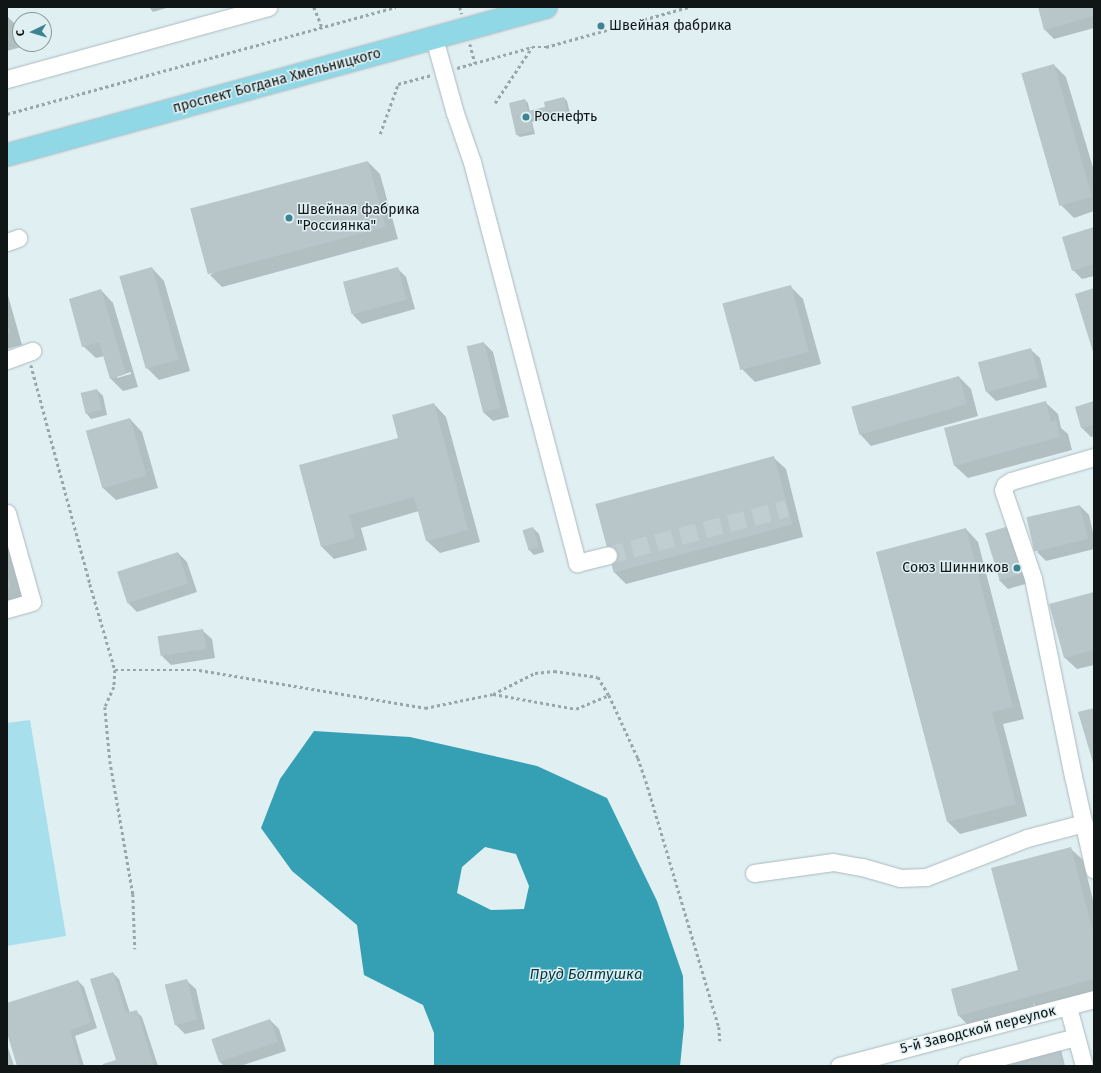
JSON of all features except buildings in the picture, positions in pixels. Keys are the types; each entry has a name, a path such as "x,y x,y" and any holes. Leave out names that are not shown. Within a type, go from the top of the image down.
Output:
{"main road":[{"name":"проспект Богдана Хмельницкого","path":"7,155 546,7"}],"street":[{"path":"7,80 268,7"},
{"path":"434,38 472,162 577,563 608,555"},
{"path":"7,360 30,352"},
{"path":"1094,457 1011,481 1003,490 1033,578 1094,870"},
{"path":"7,513 32,602 7,609"},
{"path":"754,873 833,862 900,878 926,877 1027,838 1084,823"},
{"name":"5-й Заводской переулок","path":"839,1066 1094,999"},
{"path":"1068,1007 1084,1066"},
{"path":"966,1066 1076,1037"}],"path":[{"path":"314,7 322,27"},
{"path":"7,114 396,7"},
{"path":"380,134 398,84 532,47 546,47 688,7"},
{"path":"495,103 532,47"},
{"path":"30,352 90,584 115,670 114,687 105,707 110,761 133,894 135,949"},
{"path":"115,670 199,670 424,708 492,694 535,673 554,671 598,677 610,695 638,758 646,781 719,1026 720,1041"},
{"path":"492,694 576,708 610,695"}],"shaded area":[{"path":"30,720 66,936 7,946 7,723"}],"water":[{"name":"Пруд Болтушка","path":"314,731 410,737 485,754 537,766 607,798 657,901 683,976 684,1026 680,1066 434,1066 434,1033 423,1005 364,975 357,925 292,871 261,828 280,779","holes":["485,847 516,854 529,886 524,909 491,910 457,893 462,867"]}],"tunnel":[{"path":"608,555 787,508"}],"place":[{"name":"Швейная фабрика","path":"601,26"},
{"name":"Роснефть","path":"526,117"},
{"name":"Швейная фабрика \"Россиянка\"","path":"289,218"},
{"name":"Союз Шинников","path":"1017,568"}]}
